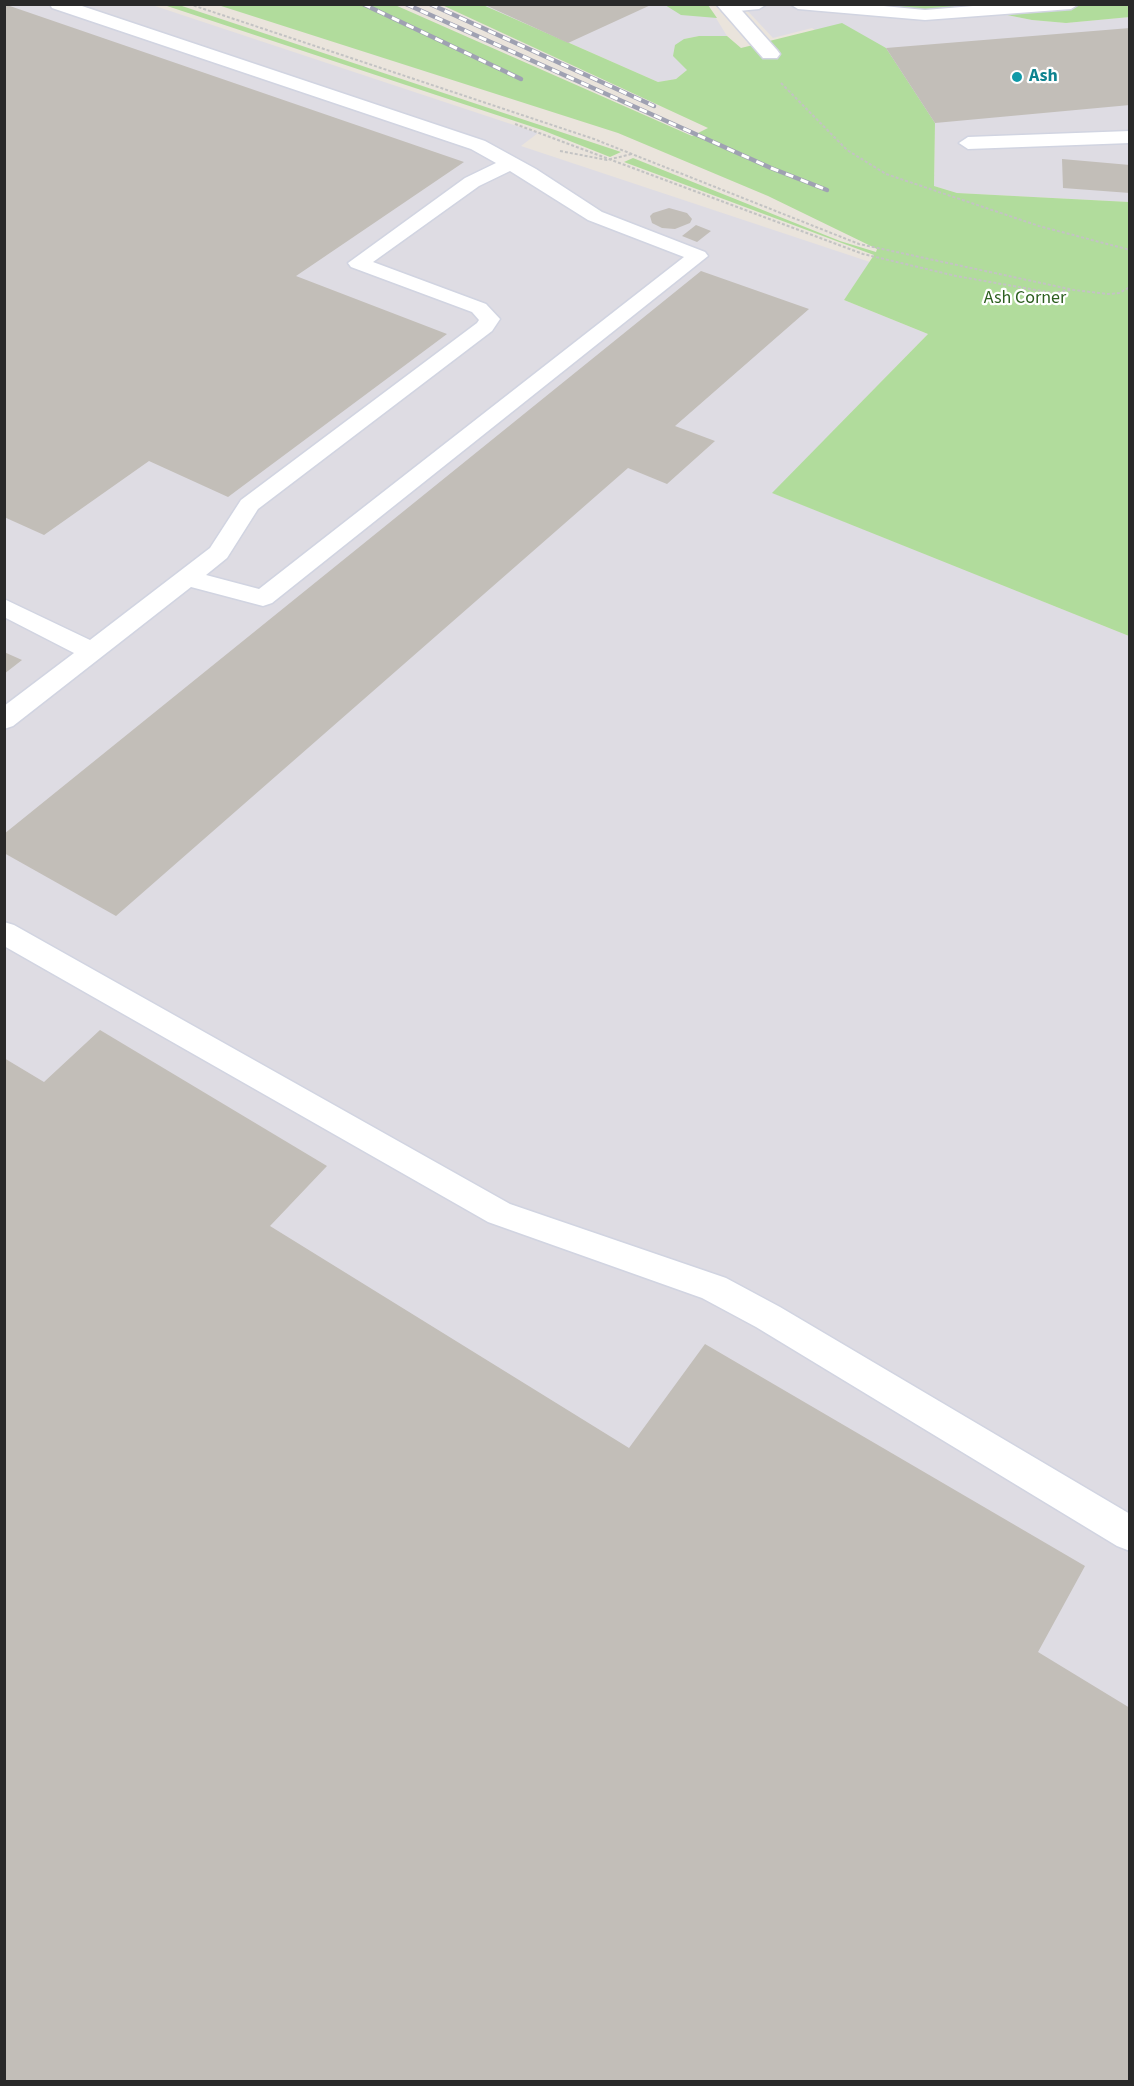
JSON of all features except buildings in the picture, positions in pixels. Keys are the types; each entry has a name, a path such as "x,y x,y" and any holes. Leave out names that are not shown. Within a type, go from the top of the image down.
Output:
{"street":[{"path":"726,6 770,54"}],"lane":[{"path":"58,4 478,145 595,216 698,255 263,598 187,578"},
{"path":"726,6 759,4"},
{"path":"798,4 926,15 1071,4"},
{"path":"968,143 1130,137"},
{"path":"4,720 219,553 249,505 485,327 490,319 487,313 479,308 358,263 472,182 511,163"},
{"path":"4,607 91,651"},
{"path":"4,932 499,1214 714,1288 768,1317 1130,1534"}],"path":[{"path":"189,4 504,108 633,154 859,244 1074,290 1108,294 1119,293 1130,287"},
{"path":"770,54 758,56 830,135 864,162 936,193 1039,226 1130,250"},
{"path":"504,120 863,254 956,276 1053,293 1074,290"},
{"path":"553,149 614,160 633,154"}],"shaded area":[{"path":"830,4 977,9 1032,20 1066,23 1129,17 1129,202 957,193 934,186 935,123 812,28 773,38 742,5"},
{"path":"5,5 152,5 538,133 521,146 870,262 844,300 928,334 773,493 1129,636 1129,2081 5,2082"},
{"path":"483,5 708,5 727,36 699,36 684,39 687,70 676,79 658,82"}],"green space":[{"path":"1129,4 1130,17 1066,23 1032,20 977,9 911,12 830,5"},
{"path":"164,5 179,5 621,152 610,157 542,130"},
{"name":"Ash Corner","path":"218,5 395,5 692,136 708,128 442,5 483,5 658,82 676,79 687,70 673,56 675,45 684,39 699,36 727,36 741,48 842,23 886,48 935,123 934,186 957,193 1129,202 1129,636 772,493 928,334 844,300 874,255 624,162 633,158 840,241 876,252 877,249 768,196 618,133"},
{"path":"665,5 708,5 717,18 681,15"}],"railway":[{"path":"363,4 521,79"},
{"path":"406,4 771,168 827,190"},
{"path":"430,4 654,106"}],"place":[{"name":"Ash","path":"1017,77"}]}
